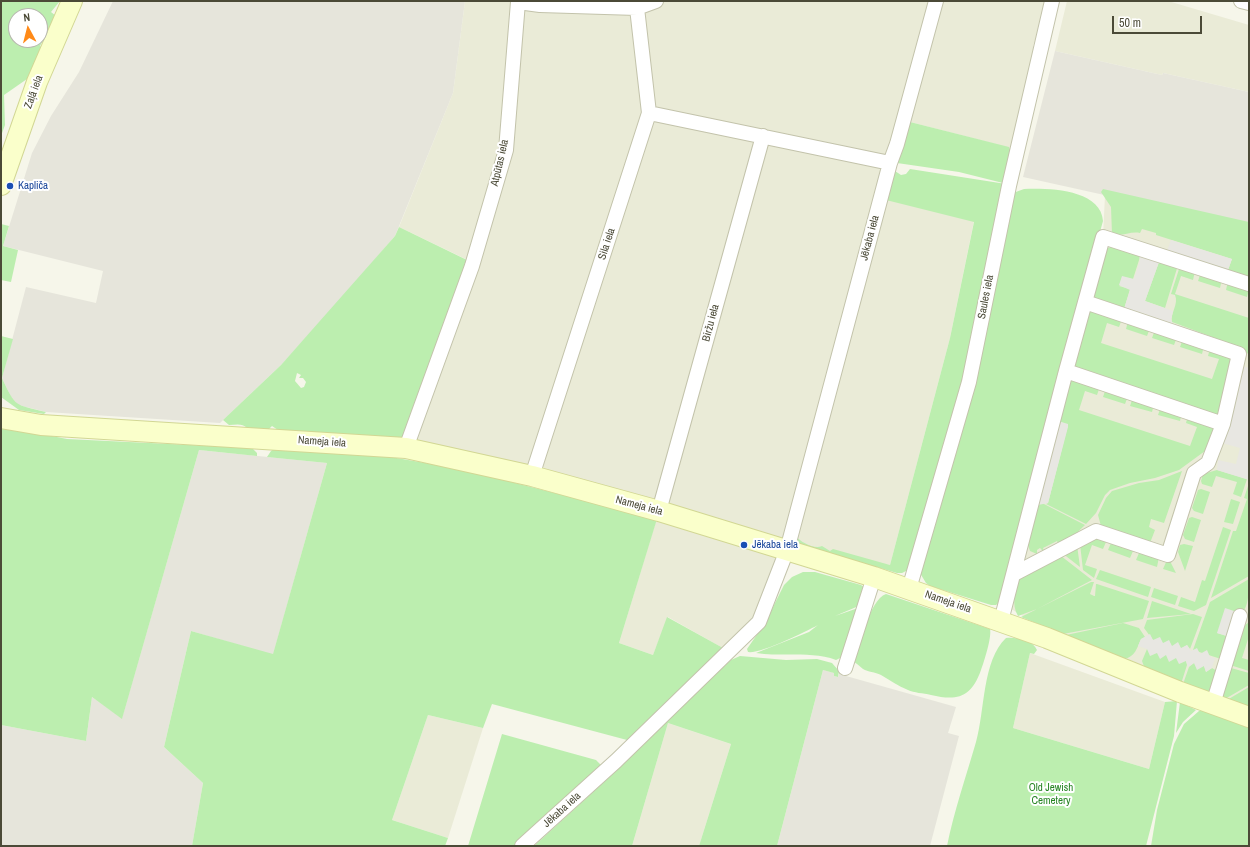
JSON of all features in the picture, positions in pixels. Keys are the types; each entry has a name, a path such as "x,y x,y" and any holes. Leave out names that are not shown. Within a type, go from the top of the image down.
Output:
{"street":[{"name":"Zaļā iela","path":"1,184 37,82 72,1"},
{"name":"Atpūtas iela","path":"406,448 472,266 506,150 518,2 540,5 637,8 656,1"},
{"name":"Jēkaba iela","path":"522,846 616,761 759,622 787,550 890,163 897,144 936,1"},
{"name":"Saules iela","path":"909,589 969,382 1009,186 1052,1"},
{"path":"1241,1 1249,3"},
{"name":"Sila iela","path":"532,476 649,113 637,8"},
{"path":"649,113 890,163"},
{"name":"Biržu iela","path":"659,511 763,136"},
{"path":"1001,621 1084,302 1103,237 1249,284"},
{"path":"1014,574 1096,531 1168,555 1194,473 1208,463 1223,424 1239,354 1084,302"},
{"path":"1066,371 1223,424"},
{"name":"Nameja iela","path":"1,418 41,425 406,448 532,476 659,511 874,577 1001,621 1249,717"},
{"path":"845,668 874,577"},
{"path":"1213,704 1240,616"}],"shaded area":[{"path":"113,1 465,1 453,93 395,236 344,296 281,365 220,423 46,412 18,405 12,399 2,378 26,287 96,303 103,271 3,246 32,153 51,116 79,72"},
{"path":"465,1 1048,1 1033,46 1041,49 1018,150 910,122 886,199 974,221 950,338 890,565 787,550 759,622 728,651 668,617 653,655 619,643 659,511 406,448 476,264 399,227 453,93"},
{"path":"1067,1 1168,1 1249,25 1249,92 1163,73 1162,75 1055,51"},
{"path":"1055,51 1162,75 1163,73 1249,92 1249,227 1023,177"},
{"path":"1105,195 1249,228 1249,706 1151,669 1023,616 1006,606 1103,237"},
{"path":"1171,240 1232,259 1228,270 1167,251"},
{"path":"1139,254 1159,262 1145,301 1173,311 1171,320 1173,324 1223,341 1224,343 1124,309 1130,290 1119,285 1122,276 1134,279 1140,261"},
{"path":"1242,366 1249,368 1249,480 1217,470 1218,460 1236,464 1240,448 1222,443"},
{"path":"1058,421 1068,424 1068,427 1048,503 1038,505"},
{"path":"199,450 327,463 273,655 191,631 164,747 203,783 192,846 1,846 1,725 86,741 92,697 122,718"},
{"path":"1225,608 1237,612 1230,637 1217,633"},
{"path":"1150,634 1153,640 1160,637 1163,643 1169,640 1172,646 1178,642 1181,648 1187,645 1191,651 1197,648 1200,654 1207,650 1210,657 1215,658 1212,668 1206,672 1204,666 1197,670 1194,663 1188,667 1186,661 1179,664 1176,658 1169,662 1166,655 1160,659 1157,653 1150,656 1147,649 1138,646 1141,639"},
{"path":"1030,653 1165,702 1149,769 1013,728"},
{"path":"823,670 835,673 834,676 838,677 839,674 956,707 948,733 959,736 930,846 777,846"},
{"path":"428,715 483,728 448,838 392,820"},
{"path":"668,723 731,744 699,846 632,846"}],"green space":[{"path":"1,1 60,1 51,12 56,16 48,31 48,8 8,8 8,48 42,48 44,50 27,79 4,95 5,125 1,136"},
{"path":"910,122 1009,147 1012,154 1003,183 959,172 897,163"},
{"path":"910,169 1006,184 973,348 908,570 902,573 897,573 799,544 796,536 804,543 812,546 822,546 830,551 833,549 890,565 950,338 974,222 886,200 895,171 901,175 906,174"},
{"path":"1024,189 1059,190 1083,197 1093,202 1100,210 1103,221 1065,357 1001,601 996,605 991,605 930,586 926,583 920,573 1013,193"},
{"path":"1103,189 1249,222 1249,277 1228,270 1232,259 1156,235 1156,233 1142,229 1140,233 1119,235 1112,234 1111,207 1101,192"},
{"path":"1,224 9,226 3,246 18,250 11,282 1,280"},
{"path":"399,227 469,261 409,433 401,439 278,430 272,426 267,431 247,428 241,425 229,425 223,420 281,365 395,236","holes":["297,373 301,375 299,378 303,378 306,382 304,387 301,388 295,381"]},
{"path":"1113,246 1139,254 1140,257 1133,279 1119,286 1130,289 1124,309 1096,302 1092,293 1106,249"},
{"path":"1159,262 1178,265 1165,308 1145,301"},
{"path":"1180,266 1195,271 1193,280 1181,276 1175,294 1249,318 1249,354 1224,344 1223,341 1172,322 1176,298 1175,295 1171,294"},
{"path":"1201,272 1222,279 1220,288 1198,281"},
{"path":"1228,281 1249,289 1247,297 1226,290"},
{"path":"1090,310 1122,319 1119,327 1107,323 1101,343 1212,379 1219,359 1208,356 1210,348 1233,356 1218,417 1074,369 1074,363"},
{"path":"1128,321 1150,328 1147,336 1126,329"},
{"path":"1155,330 1177,337 1174,345 1152,338"},
{"path":"1,336 13,339 2,378 10,395 22,406 46,412 44,414 19,410 1,397"},
{"path":"1183,339 1204,346 1202,354 1180,347"},
{"path":"1070,379 1100,386 1097,395 1085,391 1079,410 1190,446 1197,427 1186,423 1188,415 1215,426 1205,451 1179,470 1110,490 1105,495 1096,513 1086,524 1046,504 1048,503 1068,425 1058,421"},
{"path":"1106,388 1128,396 1125,404 1103,397"},
{"path":"1133,397 1154,404 1152,412 1130,406"},
{"path":"1161,406 1182,413 1180,421 1158,415"},
{"path":"1,426 67,439 252,448 257,453 257,456 199,450 122,719 92,697 86,741 1,725"},
{"path":"276,448 385,456 460,469 657,519 619,643 653,655 667,617 723,648 627,740 492,704 483,728 428,715 392,820 448,838 445,846 192,846 203,783 164,747 191,631 273,654 327,463 267,457 271,451"},
{"path":"1217,470 1247,479 1241,497 1233,494 1237,482 1216,476 1212,487 1202,484 1201,481 1203,474"},
{"path":"1182,471 1164,523 1151,519 1149,527 1155,530 1150,543 1101,526 1098,515 1106,498 1112,491 1139,483 1159,480"},
{"path":"1249,483 1249,576 1211,598 1233,531 1236,531 1247,499 1244,498"},
{"path":"1201,489 1210,492 1203,514 1194,511 1192,508 1198,490"},
{"path":"1231,499 1240,502 1233,524 1224,522"},
{"path":"1039,504 1044,504 1085,525 1067,542 1059,545 1057,541 1043,548 1045,553 1040,548 1037,550 1037,554 1030,551 1028,545"},
{"path":"1192,517 1201,520 1194,542 1185,539 1183,535 1189,518"},
{"path":"1223,527 1231,530 1206,605 1194,611 1178,606 1181,597 1195,602 1202,580 1205,581"},
{"path":"1093,537 1106,542 1103,549 1092,545 1085,565 1097,569 1094,578 1083,570 1080,544"},
{"path":"1111,543 1133,551 1130,558 1108,550"},
{"path":"1184,544 1193,546 1185,571 1178,552 1180,545"},
{"path":"1077,545 1080,567 1062,553"},
{"path":"1141,551 1159,557 1157,567 1136,560"},
{"path":"1061,556 1092,580 1037,609 1018,616 1014,602 1015,592 1020,578"},
{"path":"1167,560 1170,561 1176,573 1163,569"},
{"path":"1100,570 1151,587 1148,597 1096,579"},
{"path":"803,572 815,572 861,585 865,588 861,605 835,616 861,607 842,657 836,660 826,657 807,655 756,653 809,632 818,625 763,650 748,652 747,649 765,623 784,585 792,577"},
{"path":"1249,579 1248,599 1243,612 1217,633 1230,637 1221,659 1193,650 1210,602"},
{"path":"1091,582 1094,582 1090,594 1094,596 1097,584 1149,601 1143,619 1063,634 1021,617"},
{"path":"1154,588 1178,596 1175,605 1151,597"},
{"path":"886,594 990,629 986,656 973,687 968,692 956,697 948,698 913,692 901,687 881,675 863,669 854,662 870,614 880,598"},
{"path":"1152,601 1191,614 1147,618"},
{"path":"1193,614 1202,617 1190,649 1187,645 1181,649 1153,640 1144,628 1147,620"},
{"path":"1249,622 1249,636 1242,658 1249,660 1249,671 1230,665 1244,626"},
{"path":"1123,623 1139,628 1145,637 1141,639 1133,654 1124,659 1066,635"},
{"name":"Old Jewish Cemetery","path":"1006,638 1014,638 1028,642 1037,650 1034,654 1030,653 1013,728 1149,769 1165,702 1177,701 1174,736 1146,846 947,846 979,730 988,673 998,648"},
{"path":"1147,649 1186,661 1187,665 1181,684 1145,669 1142,661"},
{"path":"740,656 786,660 817,659 832,663 839,671 838,677 834,676 834,673 823,670 777,846 699,846 731,744 668,723 632,846 534,846 615,772 671,715 731,660"},
{"path":"1194,663 1204,666 1206,672 1212,668 1217,671 1214,689 1209,693 1183,684 1189,667"},
{"path":"1231,668 1249,673 1249,685 1225,699 1222,696"},
{"path":"1249,687 1249,707 1227,700"},
{"path":"1180,702 1196,710 1183,722 1176,733"},
{"path":"1199,711 1203,711 1249,728 1249,846 1151,846 1157,810 1174,744 1184,724"},
{"path":"502,734 596,760 601,765 514,846 468,846"}],"place":[{"name":"Kapliča","path":"10,186"},
{"name":"Jēkaba iela","path":"744,545"}]}
